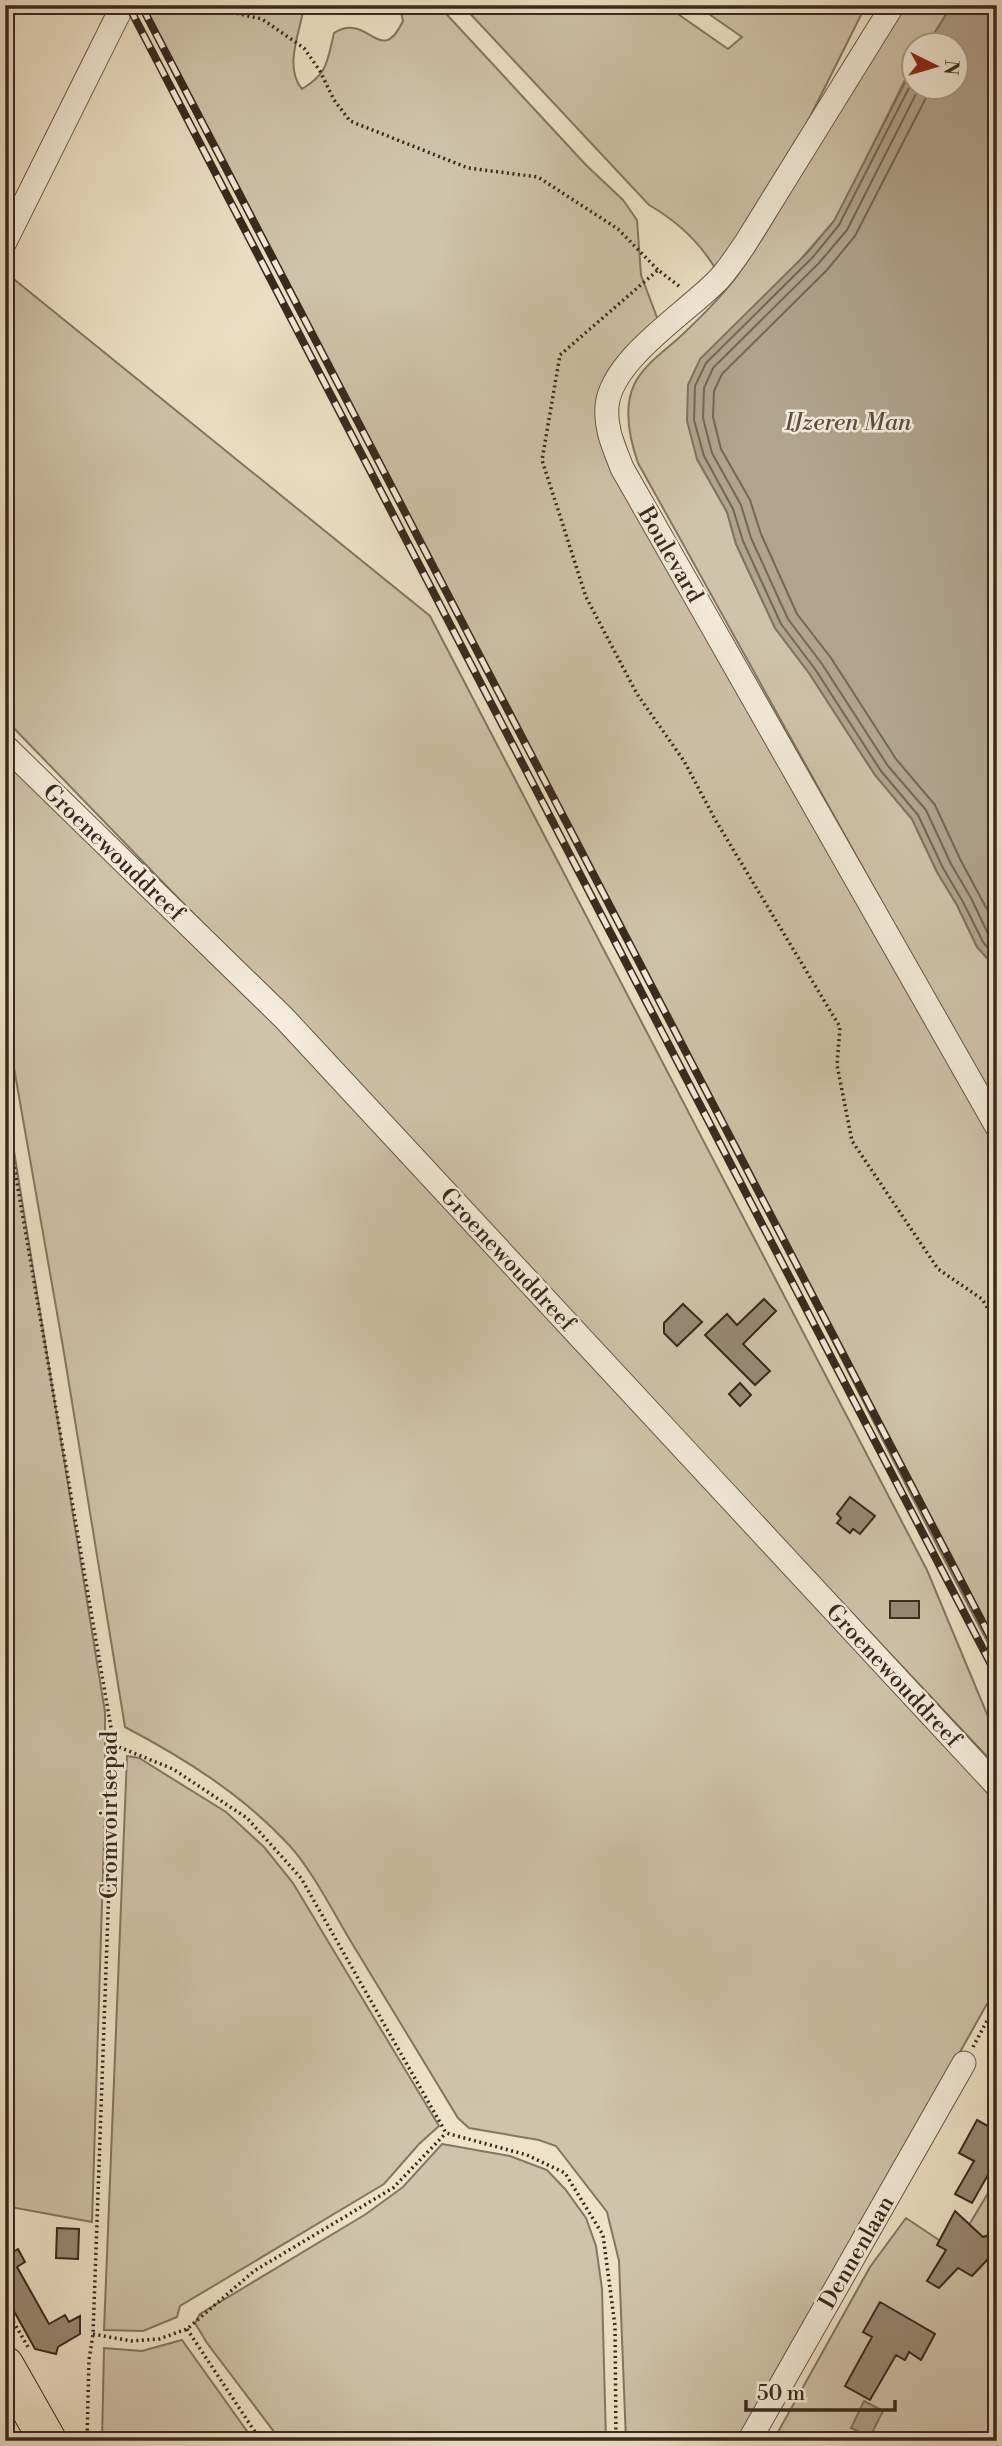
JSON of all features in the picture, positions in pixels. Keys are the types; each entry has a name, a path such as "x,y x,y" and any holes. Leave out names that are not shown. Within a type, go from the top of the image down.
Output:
{"main road":[{"path":"5,2365 48,2441"}],"street":[{"path":"5,242 123,5"},
{"name":"Boulevard","path":"893,5 745,244 719,279 636,353 621,374 607,403 609,435 622,468 997,1128"},
{"name":"Groenewouddreef","path":"5,746 284,1018 997,1786"},
{"name":"Dennenlaan","path":"749,2441 964,2063"}],"path":[{"path":"200,5 262,19 304,48 320,71 334,100 350,121 468,168 538,177 618,229 658,270 696,299"},
{"path":"658,270 560,355 542,460 586,597 637,694 684,761 716,821 840,1027 837,1065 852,1141 938,1269 982,1299 997,1323"},
{"name":"Cromvoirtsepad","path":"5,1113 114,1745 87,2441"},
{"path":"114,1745 173,1769 247,1818 301,1878 446,2133 527,2155 565,2173 603,2235 615,2326 616,2441"},
{"path":"964,2063 997,2002"},
{"path":"93,2334 131,2341 159,2339 187,2329 254,2271 393,2188 446,2133"},
{"path":"187,2329 261,2441"}],"shaded area":[{"path":"140,5 304,5 293,59 297,80 302,89 322,72 334,33 346,28 356,29 380,40 387,40 395,34 403,21 399,5 438,5 586,165 623,200 637,220 641,275 658,320 597,402 796,793 997,1150 997,1660 896,1467 601,884"},
{"path":"462,5 665,5 728,49 742,37 696,5 866,5 806,125 758,207 715,268 694,240 649,205"},
{"path":"903,5 952,5 935,32 900,32 900,90 834,221 794,267 697,459 727,512 736,544 775,628 809,673 875,775 912,819 977,947 997,969 997,1104 638,463 632,444 628,414 631,394 638,378 649,364 712,306 739,273 774,219 835,111"},
{"path":"5,272 430,616 927,1570 997,1738 997,1767 208,929 5,719"},
{"path":"5,741 190,931 946,1740 997,1802 997,1986 742,2441 626,2441 619,2261 607,2212 556,2146 539,2140 469,2128 458,2118 314,1878 289,1845 252,1810 212,1779 125,1727 63,1347 5,1017"},
{"path":"5,1096 105,1712 105,1808 92,2222 5,2206"},
{"path":"127,1756 139,1758 226,1812 264,1847 293,1883 439,2126 419,2144 384,2184 180,2306 177,2317 143,2331 104,2330"},
{"path":"442,2144 510,2156 547,2170 586,2218 596,2246 602,2289 606,2441 281,2441 195,2323 200,2314 366,2214 403,2187"},
{"path":"997,2178 997,2441 773,2441 870,2267 906,2218 954,2250"},
{"path":"182,2340 254,2441 102,2441 104,2348 142,2351"}],"water":[{"name":"IJzeren Man","path":"952,5 997,5 997,969 977,947 912,819 875,775 809,673 775,628 736,544 727,512 697,459 687,421 688,385 700,359 808,252 834,221 900,92 900,102 970,102 970,32 935,32"},
{"path":"864,2401 883,2411 870,2437 851,2428"}],"building":[{"path":"764,1299 776,1311 743,1344 770,1371 755,1385 705,1335 727,1314 737,1325"},
{"path":"683,1304 702,1322 677,1346 664,1333 664,1323"},
{"path":"740,1383 751,1395 740,1406 729,1394"},
{"path":"850,1497 875,1516 860,1534 853,1529 850,1533 837,1523 841,1518 837,1514"},
{"path":"890,1601 919,1601 919,1618 890,1618"},
{"path":"977,2120 997,2131 997,2159 972,2203 955,2194 974,2161 959,2153"},
{"path":"955,2211 983,2237 989,2235 997,2242 997,2268 988,2259 972,2276 958,2268 939,2288 927,2281 946,2250 937,2245"},
{"path":"57,2228 79,2229 78,2259 56,2258"},
{"path":"5,2247 9,2254 18,2249 25,2262 17,2267 49,2324 65,2315 69,2322 80,2316 80,2334 58,2347 56,2354 35,2349 5,2295"},
{"path":"880,2302 935,2334 921,2360 909,2352 905,2360 896,2355 870,2400 845,2386 872,2337 863,2332"}],"railway":[{"path":"128,5 997,1676"},
{"path":"141,5 997,1650"}]}
